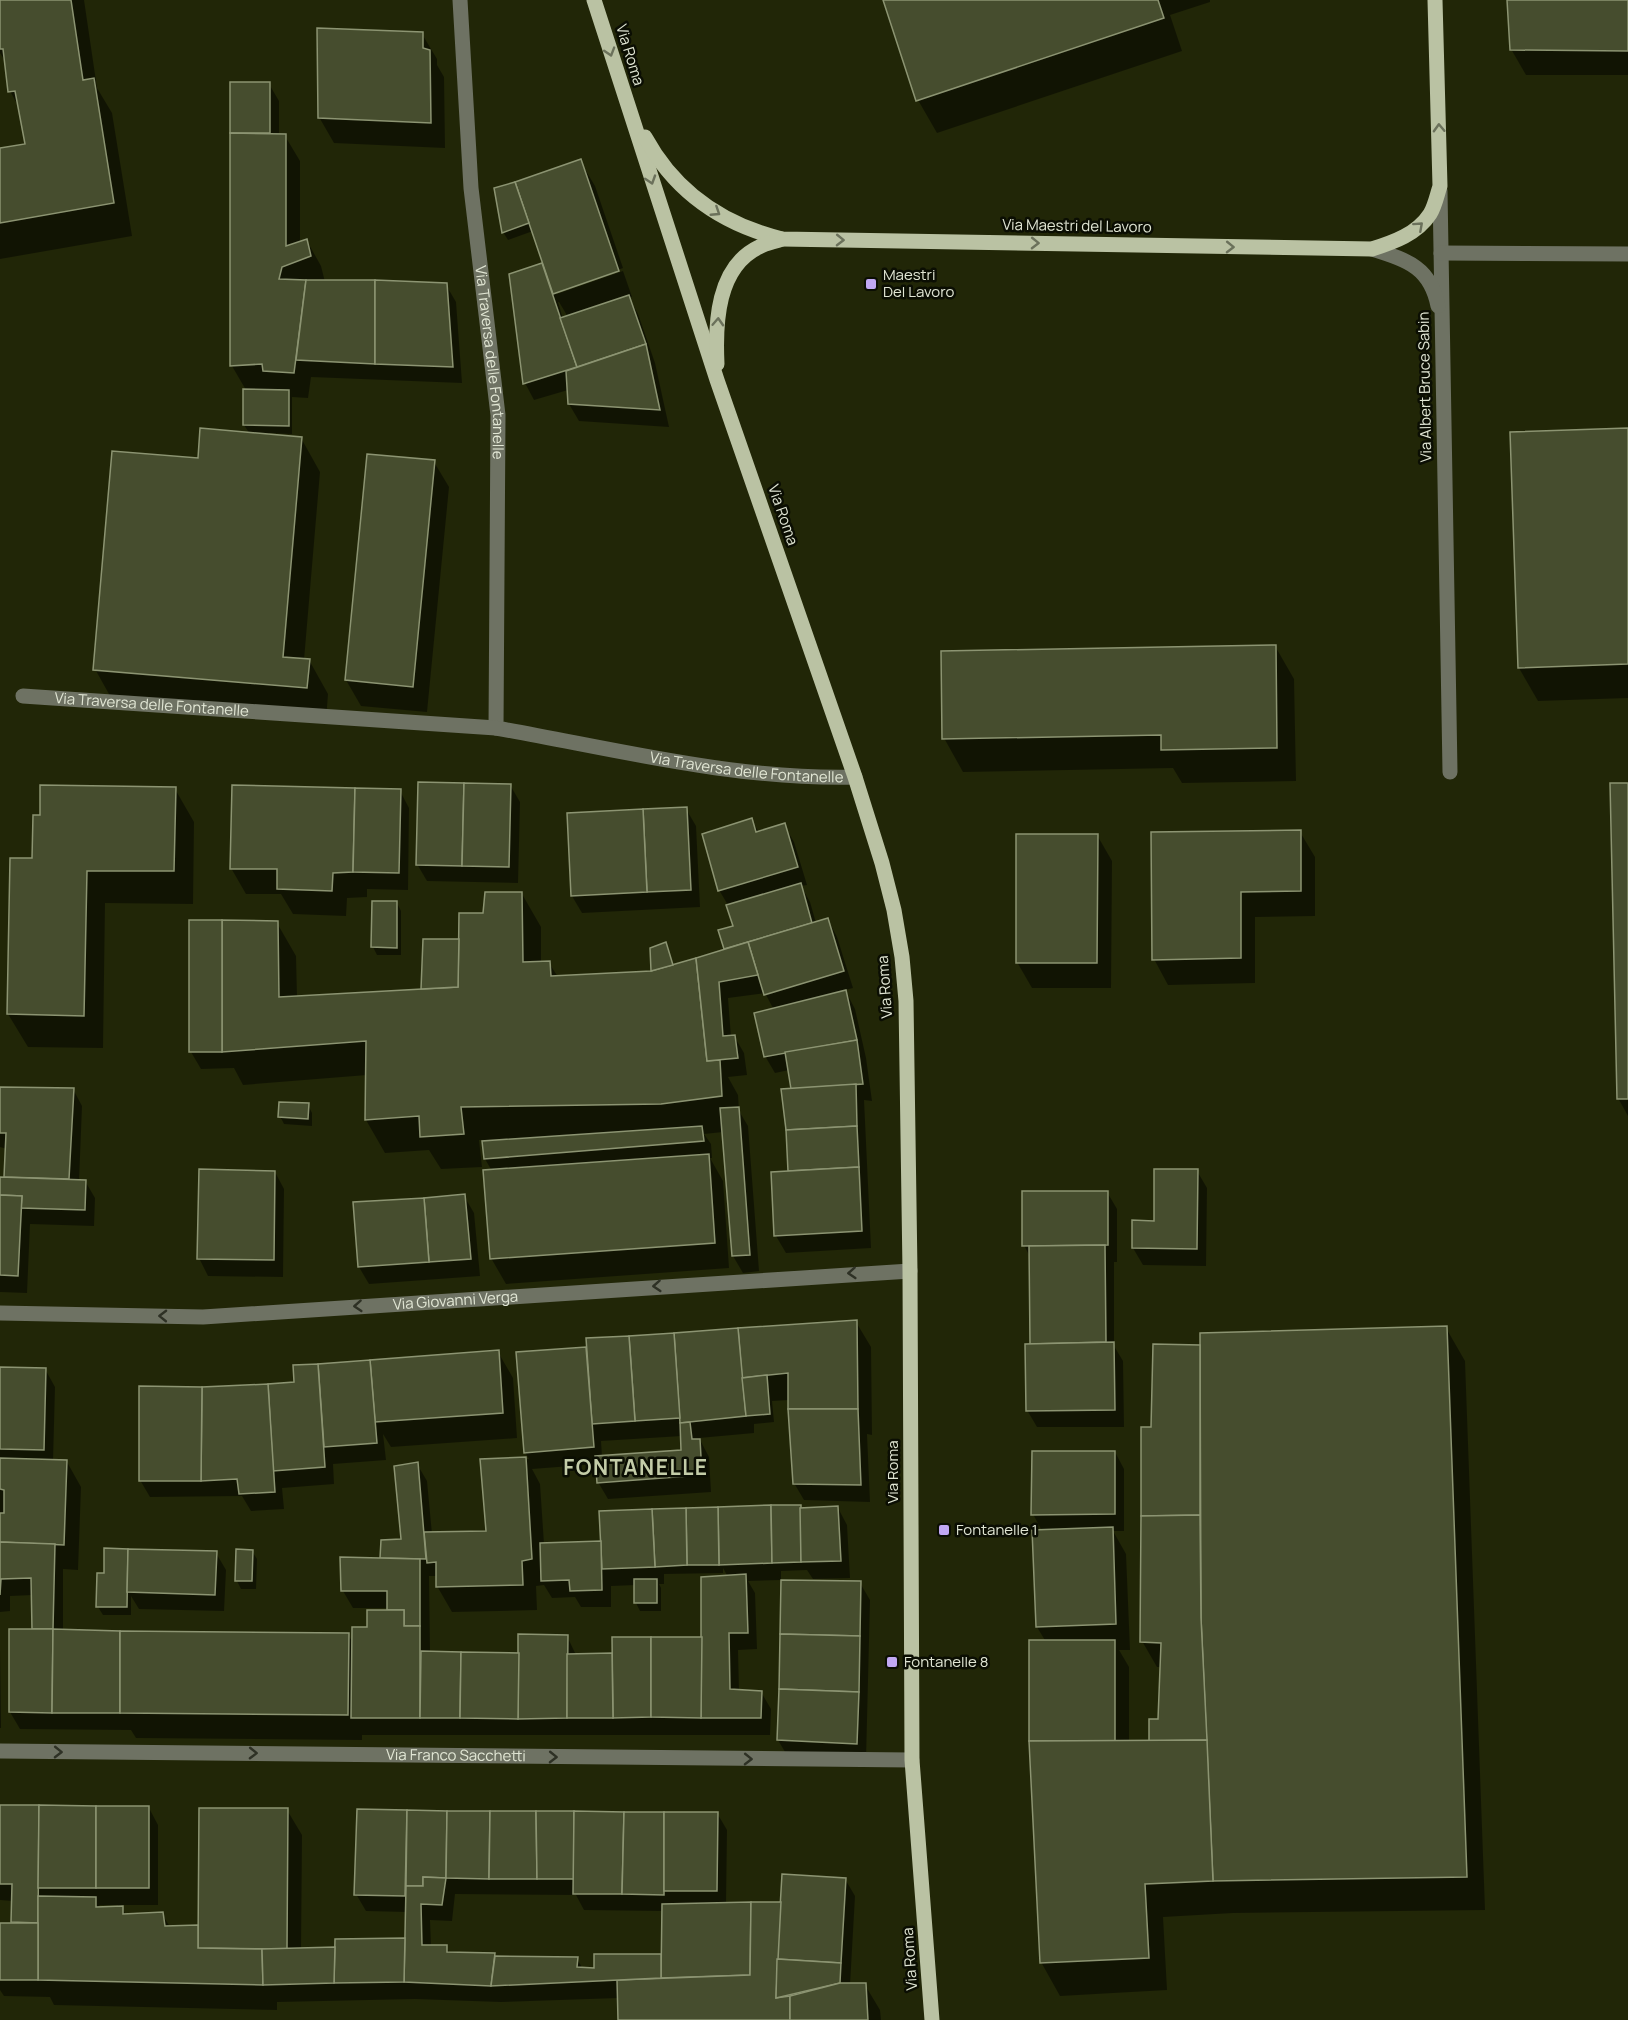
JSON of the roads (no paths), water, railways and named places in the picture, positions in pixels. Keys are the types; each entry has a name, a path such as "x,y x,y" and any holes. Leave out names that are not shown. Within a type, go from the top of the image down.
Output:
{"main road":[{"name":"Via Roma","path":"594,0 717,380 855,777 882,863 894,910 902,957 906,1001 910,1271 912,1760 932,2020"},
{"name":"Via Albert Bruce Sabin","path":"1435,0 1440,186"},
{"name":"Via Maestri del Lavoro","path":"627,104 655,155 678,184 731,222 754,232 782,239 1372,249 1398,241 1418,228 1431,213 1440,186"},
{"name":"Via Maestri del Lavoro","path":"717,380 716,350 719,306 727,279 741,260 758,247 782,239"}],"street":[{"name":"Via Traversa delle Fontanelle","path":"460,0 471,188 498,415 496,728"},
{"name":"Via Albert Bruce Sabin","path":"1440,186 1449,772"},
{"name":"Via Maestri del Lavoro","path":"1372,249 1418,267 1437,299 1442,324"},
{"path":"1441,253 1628,254"},
{"name":"Via Traversa delle Fontanelle","path":"23,696 496,728 739,772 855,777"},
{"name":"Via Giovanni Verga","path":"0,1313 203,1317 910,1271"},
{"name":"Via Franco Sacchetti","path":"0,1751 912,1760"}],"place":[{"name":"Maestri Del Lavoro","path":"871,284"},
{"name":"Fontanelle 1","path":"944,1530"},
{"name":"Fontanelle 8","path":"892,1662"}],"district":[{"name":"FONTANELLE","path":"636,1468"}]}
